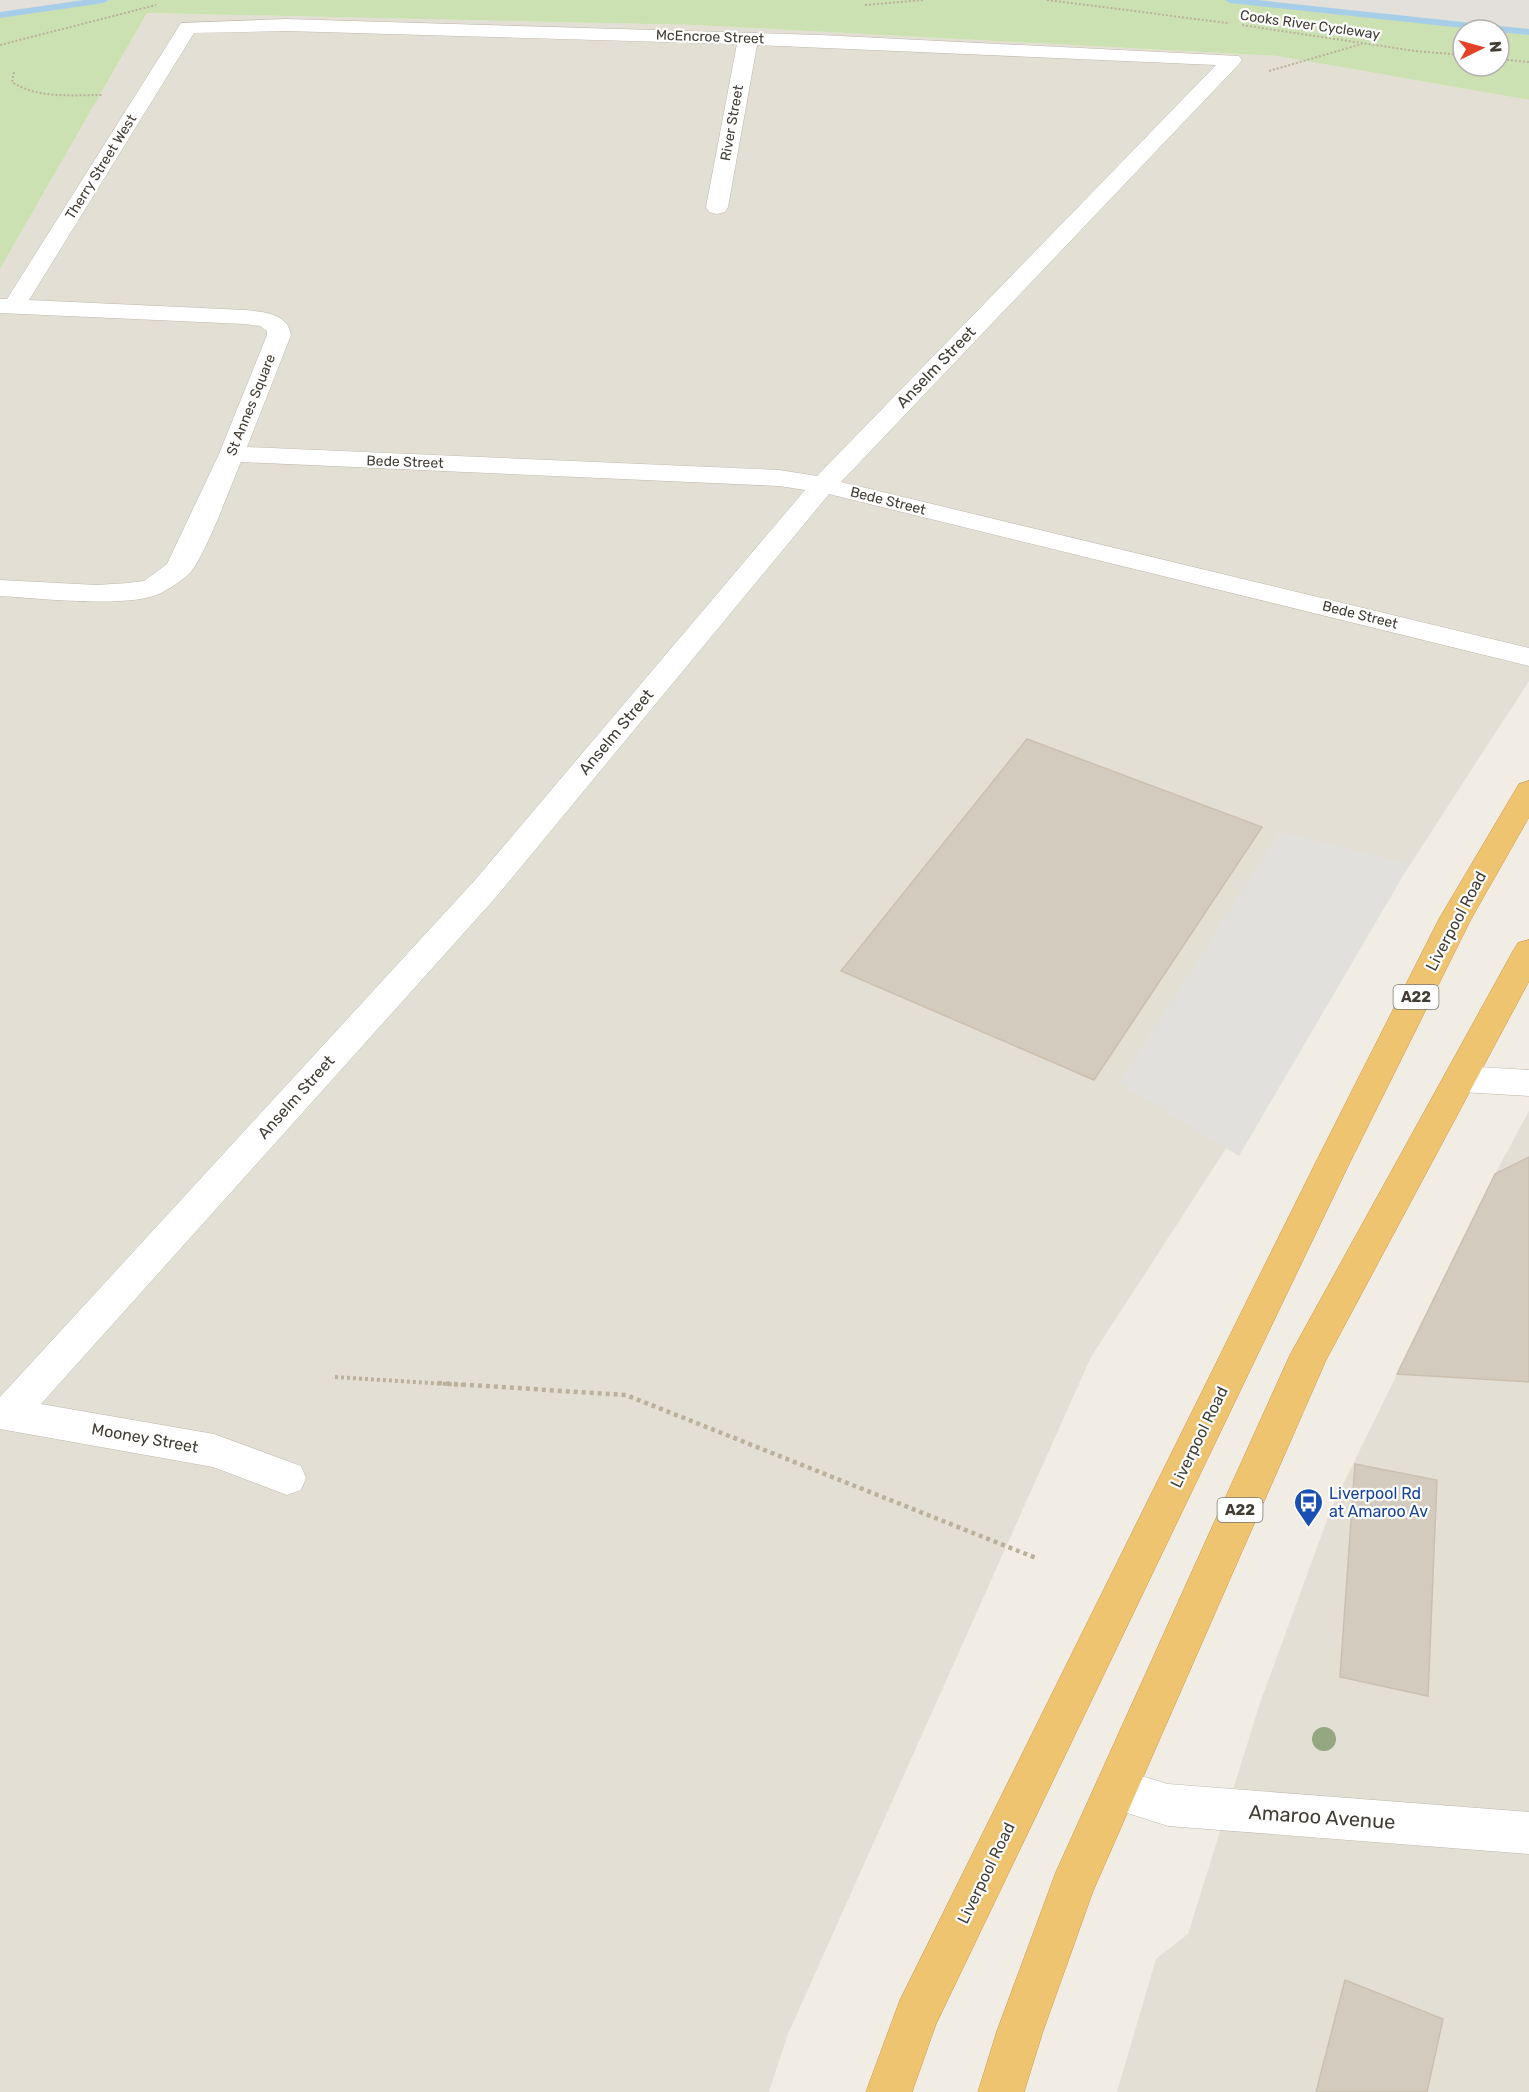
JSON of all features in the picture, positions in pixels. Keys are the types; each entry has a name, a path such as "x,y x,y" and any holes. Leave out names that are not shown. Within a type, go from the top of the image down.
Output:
{"highway":[{"name":"Liverpool Road","path":"889,2092 916,2016 1315,1198 1455,919 1529,791"},
{"name":"A22","path":"1001,2092 1020,2031 1072,1887 1309,1355 1529,951"}],"street":[{"name":"McEncroe Street","path":"188,27 286,25 748,39 1232,60"},
{"name":"Therry Street West","path":"7,306 188,27"},
{"name":"River Street","path":"717,207 748,39"},
{"name":"Anselm Street","path":"5,1413 486,888 823,485 1232,60"},
{"name":"St Annes Square","path":"0,588 97,593 152,588 178,569 192,544 232,454 279,335 276,325 267,320 245,317 7,306"},
{"name":"Bede Street","path":"232,454 779,478 823,485 1529,657"},
{"path":"1461,1079 1529,1083"},
{"name":"Mooney Street","path":"5,1413 214,1451 287,1478"},
{"name":"Amaroo Avenue","path":"1117,1790 1168,1805 1529,1833"}],"path":[{"name":"Cooks River Cycleway","path":"1047,0 1451,54"},
{"path":"0,45 160,5"},
{"path":"1269,71 1365,43"},
{"path":"1511,60 1529,62"},
{"path":"14,72 12,82 20,88 33,92 145,96"},
{"path":"335,1377 626,1395 1036,1558"}],"shaded area":[{"path":"0,0 102,0 0,15"},
{"path":"1258,0 1529,0 1529,35 1511,32 1511,18 1451,18 1451,24"},
{"path":"147,13 695,25 1278,56 1529,100 1529,681 1091,1357 788,2034 769,2092 0,2092 0,269"},
{"path":"1280,832 1410,864 1239,1156 1119,1083"},
{"path":"1529,1111 1529,2092 1117,2092 1156,1959 1188,1934 1260,1703 1331,1509 1495,1174"}],"green space":[{"path":"111,0 1258,0 1451,25 1451,78 1511,78 1511,33 1529,35 1529,100 1278,56 695,25 147,13 0,269 0,16"}],"building":[{"path":"1027,739 1262,827 1094,1080 841,971"},
{"path":"1529,1157 1529,1382 1397,1374 1495,1174"},
{"path":"1355,1464 1437,1480 1428,1696 1340,1677"},
{"path":"1345,1980 1443,2019 1427,2092 1316,2092"}],"waterway":[{"path":"0,15 104,0"},
{"path":"1230,0 1529,32"}],"place":[{"name":"Liverpool Rd at Amaroo Av","path":"1308,1528"}]}
